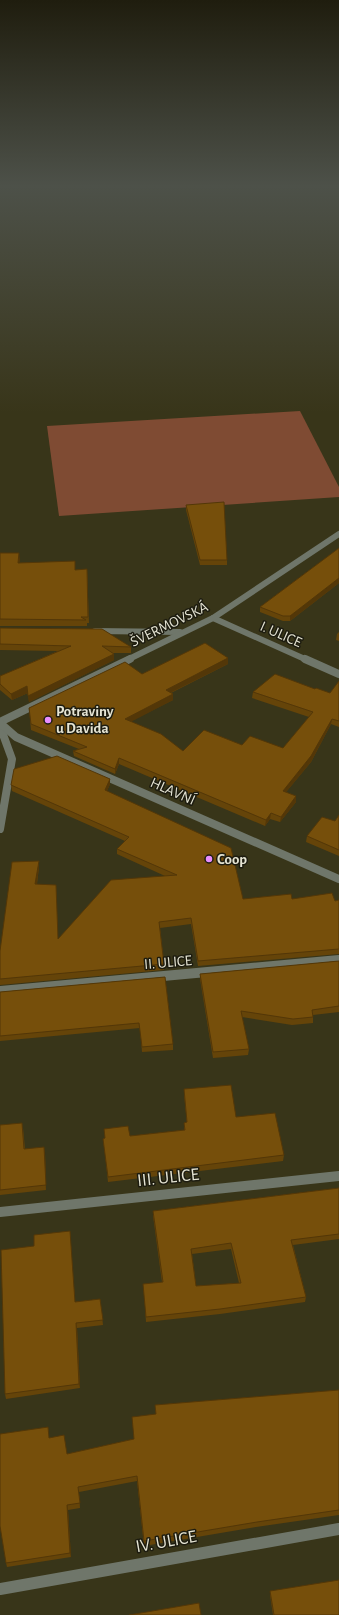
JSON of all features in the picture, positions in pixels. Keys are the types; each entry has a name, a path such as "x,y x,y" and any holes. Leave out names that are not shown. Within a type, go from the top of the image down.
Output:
{"street":[{"name":"ŠVERMOVSKÁ","path":"0,724 213,618 339,534"},
{"name":"I. ULICE","path":"213,618 339,674"},
{"path":"87,631 183,632"},
{"path":"0,724 12,759 0,829"},
{"name":"HLAVNÍ","path":"0,724 16,737 339,879"},
{"name":"II. ULICE","path":"0,991 339,960"},
{"name":"III. ULICE","path":"0,1212 339,1176"},
{"name":"IV. ULICE","path":"0,1588 339,1529"}],"shaded area":[{"path":"300,411 339,487 339,497 59,516 47,426"}],"building":[{"path":"224,502 227,560 200,560 186,505"},
{"path":"339,548 339,578 290,616 283,616 260,607"},
{"path":"0,553 19,553 18,563 75,561 75,570 87,569 88,617 81,617 86,620 0,619"},
{"path":"0,628 102,629 131,647 102,646 114,654 28,696 27,686 11,694 0,684 0,676 71,646 0,644"},
{"path":"205,643 228,658 166,690 173,694 125,719 161,734 183,751 204,730 242,745 250,736 283,748 313,712 253,692 275,674 330,693 339,681 339,721 332,719 311,756 283,791 296,796 281,817 271,813 266,820 119,758 115,769 73,751 87,747 31,724 29,708 125,662 142,674"},
{"path":"57,756 110,779 105,790 231,848 243,899 291,894 292,899 332,893 335,901 339,900 339,949 198,961 191,918 159,922 164,964 0,979 0,951 12,862 39,861 35,884 56,885 58,939 111,880 177,875 117,849 129,837 11,785 14,769"},
{"path":"339,815 339,850 307,836 322,817 335,821"},
{"path":"339,961 339,1006 312,1010 313,1017 293,1019 241,1011 249,1049 213,1052 200,974"},
{"path":"165,977 173,1044 142,1047 139,1023 0,1036 0,992"},
{"path":"231,1085 236,1117 275,1113 284,1155 108,1177 103,1139 105,1138 104,1129 128,1126 130,1136 185,1130 184,1123 187,1122 184,1089"},
{"path":"22,1123 24,1149 44,1147 46,1185 0,1190 0,1125"},
{"path":"339,1188 339,1234 291,1240 306,1297 220,1309 146,1317 143,1284 163,1282 153,1211","holes":["231,1243 241,1283 196,1286 191,1249"]},
{"path":"70,1231 75,1302 100,1299 103,1320 76,1323 79,1384 5,1394 1,1250 34,1246 34,1235"},
{"path":"339,1390 339,1510 144,1541 137,1476 78,1487 80,1503 67,1505 70,1553 6,1563 0,1526 0,1434 48,1427 49,1438 64,1435 67,1454 134,1439 132,1417 156,1414 155,1405"},
{"path":"339,1580 339,1615 274,1615 270,1591"},
{"path":"199,1603 201,1615 129,1615"}],"place":[{"name":"Potraviny u Davida","path":"48,720"},
{"name":"Coop","path":"209,859"}]}
